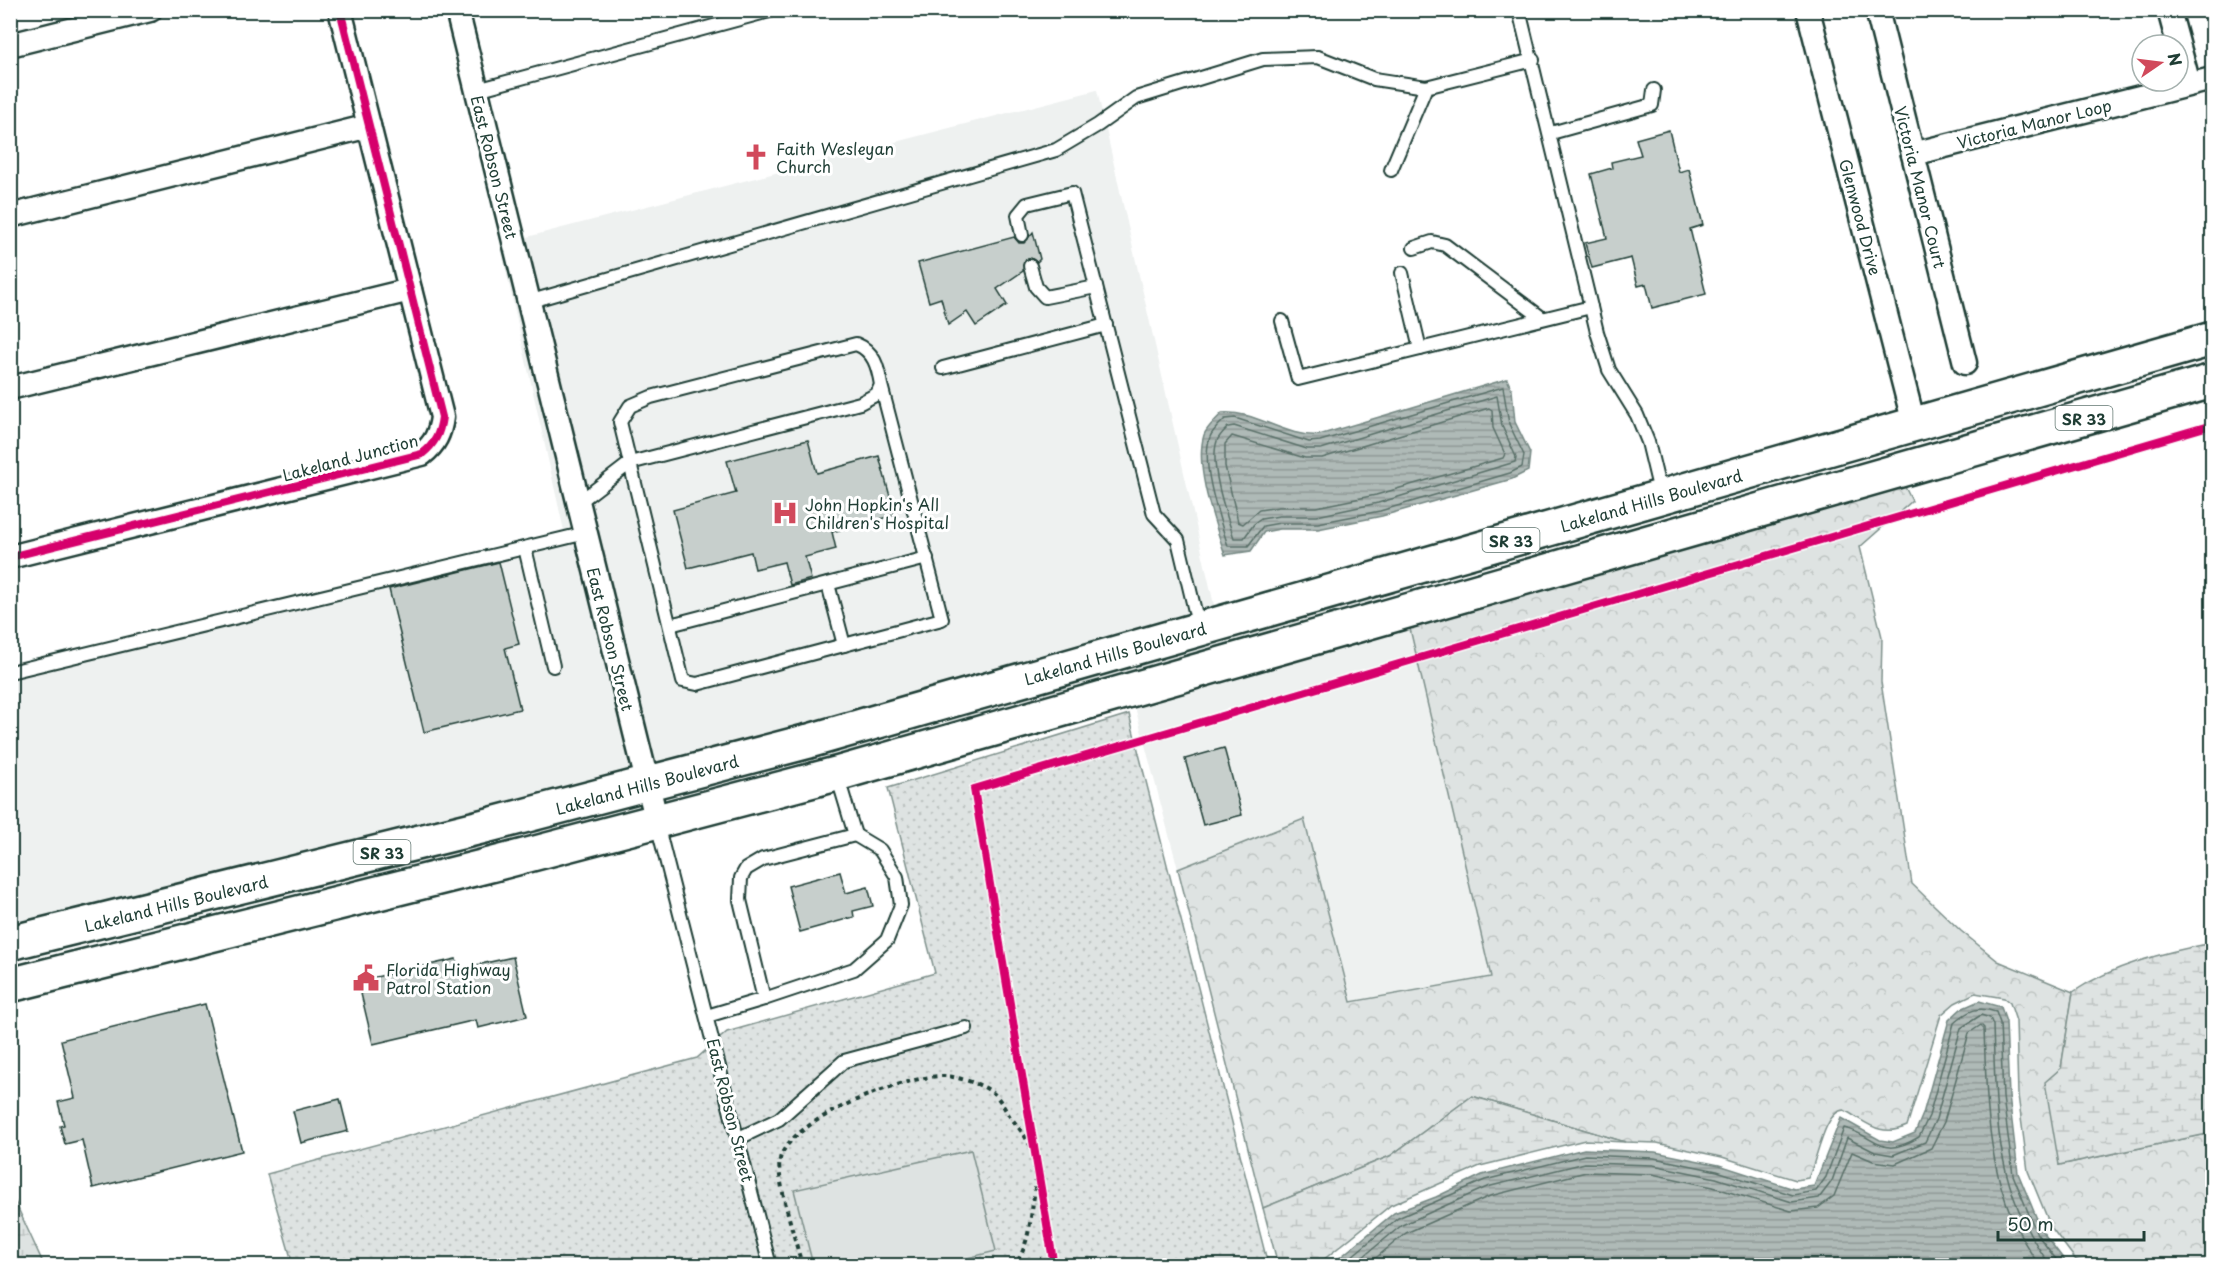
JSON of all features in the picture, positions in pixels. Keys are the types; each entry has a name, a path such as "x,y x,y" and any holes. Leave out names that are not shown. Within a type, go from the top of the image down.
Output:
{"main road":[{"name":"Lakeland Hills Boulevard","path":"10,943 646,784 1200,629 2212,339"},
{"name":"SR 33","path":"10,985 657,822 837,774 2212,381"},
{"path":"1348,627 1401,595 1618,534 1648,520 1661,497"}],"street":[{"path":"10,45 150,10"},
{"name":"Lakeland Junction","path":"10,557 422,454 432,446 440,431 442,417 340,10"},
{"name":"East Robson Street","path":"457,10 657,822"},
{"name":"Glenwood Drive","path":"1808,10 1914,424"},
{"name":"Victoria Manor Court","path":"1877,10 1965,363"},
{"path":"2169,10 2175,33"},
{"name":"Victoria Manor Loop","path":"2190,84 2212,79"},
{"name":"Victoria Manor Loop","path":"1913,154 2154,93"},
{"path":"10,216 369,126"},
{"path":"10,388 411,290"}],"lane":[{"path":"477,90 773,10"},
{"path":"1519,10 1551,133 1591,307 1609,370 1637,415 1648,442 1661,497"},
{"path":"528,302 1056,150 1098,125 1136,98 1263,59 1318,57 1374,79 1426,87 1533,60"},
{"path":"1391,170 1426,87"},
{"path":"1551,133 1652,105 1654,90"},
{"path":"1022,235 1018,215 1027,204 1072,193 1154,514 1178,540 1200,629"},
{"path":"1414,248 1432,242 1445,245 1542,318"},
{"path":"1030,266 1036,287 1045,297 1096,287"},
{"path":"1402,273 1420,349"},
{"path":"1282,321 1298,379 1591,307"},
{"path":"943,368 1106,325"},
{"path":"856,344 865,347 873,356 942,619 697,684 683,681 630,463 620,422 630,406 651,397 856,344"},
{"path":"578,503 630,463 860,403 877,394 881,386"},
{"path":"10,672 586,533"},
{"path":"525,548 553,666"},
{"path":"670,625 927,558"},
{"path":"828,584 844,645"},
{"path":"707,1016 854,969 887,940 901,905 897,877 880,850 855,835 837,774"},
{"name":"East Robson Street","path":"657,822 770,1266"},
{"path":"764,999 740,900 741,879 746,869 763,859 855,835"},
{"path":"739,1138 779,1119 844,1061 966,1028"}],"path":[{"path":"802,1266 781,1177 780,1159 789,1143 813,1123 847,1103 930,1077 946,1076 968,1081 993,1093 1025,1133 1031,1146 1037,1165 1031,1219 1027,1243 1015,1266"}],"shaded area":[{"path":"1097,90 1215,609 1392,552 1394,563 835,722 11,933 10,667 564,531 500,244"},
{"path":"1395,587 1344,618 953,730 946,711"},
{"path":"1408,620 1491,977 1351,1003 1304,820 1178,869 1135,707 1126,706 962,756 960,749"}],"green space":[{"path":"1901,479 1912,501 1860,547 1882,637 1881,682 1912,884 1961,931 1998,961 2073,992 2061,1069 2059,1165 2212,1133 2212,1265 2101,1266 2076,1260 2051,1227 2028,1171 2018,1095 2016,1021 2010,1003 2004,998 1975,993 1955,1003 1941,1015 1907,1126 1882,1130 1844,1110 1837,1112 1826,1127 1808,1178 1796,1180 1722,1157 1657,1143 1625,1142 1472,1096 1390,1156 1263,1208 1178,869 1304,819 1351,1002 1491,977 1408,620"},
{"path":"1129,714 1268,1265 293,1265 267,1174 697,1058 727,1032 935,973 888,788"},
{"path":"2212,943 2212,1133 2059,1165 2045,1082 2061,1068 2073,992 2122,967"},
{"path":"1472,1096 1625,1142 1585,1140 1480,1166 1391,1205 1317,1265 1278,1265 1263,1208 1390,1156"},
{"path":"971,1150 996,1251 939,1265 813,1265 794,1190"},
{"path":"11,1193 44,1265 11,1265"}],"water":[{"path":"1507,379 1512,390 1515,422 1530,453 1528,471 1512,479 1382,516 1318,529 1280,529 1264,532 1251,551 1225,555 1207,495 1202,463 1204,435 1209,426 1222,413 1246,416 1307,435 1319,435"},
{"path":"1979,1001 2001,1007 2006,1022 2009,1096 2018,1173 2042,1231 2068,1265 1331,1265 1394,1213 1436,1197 1482,1175 1584,1149 1655,1152 1719,1165 1794,1189 1814,1186 1841,1118 1880,1140 1893,1142 1915,1133 1923,1114 1949,1020 1961,1009"}],"building":[{"path":"1669,130 1679,172 1689,169 1703,225 1690,229 1706,294 1652,308 1646,284 1638,286 1631,258 1592,268 1585,243 1607,238 1591,174 1612,168 1611,162 1641,155 1636,139"},
{"path":"1033,232 1040,259 1037,262 1031,258 1025,260 1023,271 997,289 1007,305 976,326 967,312 948,325 941,298 929,302 918,263 1014,237 1019,243 1024,243"},
{"path":"808,440 817,473 879,456 895,515 832,532 836,549 805,557 811,579 790,585 784,562 755,569 751,552 688,568 673,510 736,493 727,461"},
{"path":"499,562 519,644 505,648 520,709 424,732 389,589"},
{"path":"1224,748 1242,815 1203,825 1185,759"},
{"path":"840,872 846,893 868,887 873,906 853,911 854,917 800,932 788,886"},
{"path":"513,957 527,1016 478,1028 476,1020 373,1044 358,981 456,959 458,969"},
{"path":"205,1004 242,1151 93,1188 82,1140 65,1144 60,1126 64,1125 58,1102 75,1098 61,1040"},
{"path":"340,1099 348,1131 301,1143 293,1111"}],"waterway":[{"path":"10,1261 13,1266"}],"cycle path":[{"path":"10,557 422,454 434,442 442,417 340,10"},
{"path":"1054,1266 974,789 2212,425"}],"place":[{"name":"Faith Wesleyan Church","path":"756,157"},
{"name":"John Hopkin's All Children's Hospital","path":"785,513"},
{"name":"Florida Highway Patrol Station","path":"366,978"}]}
